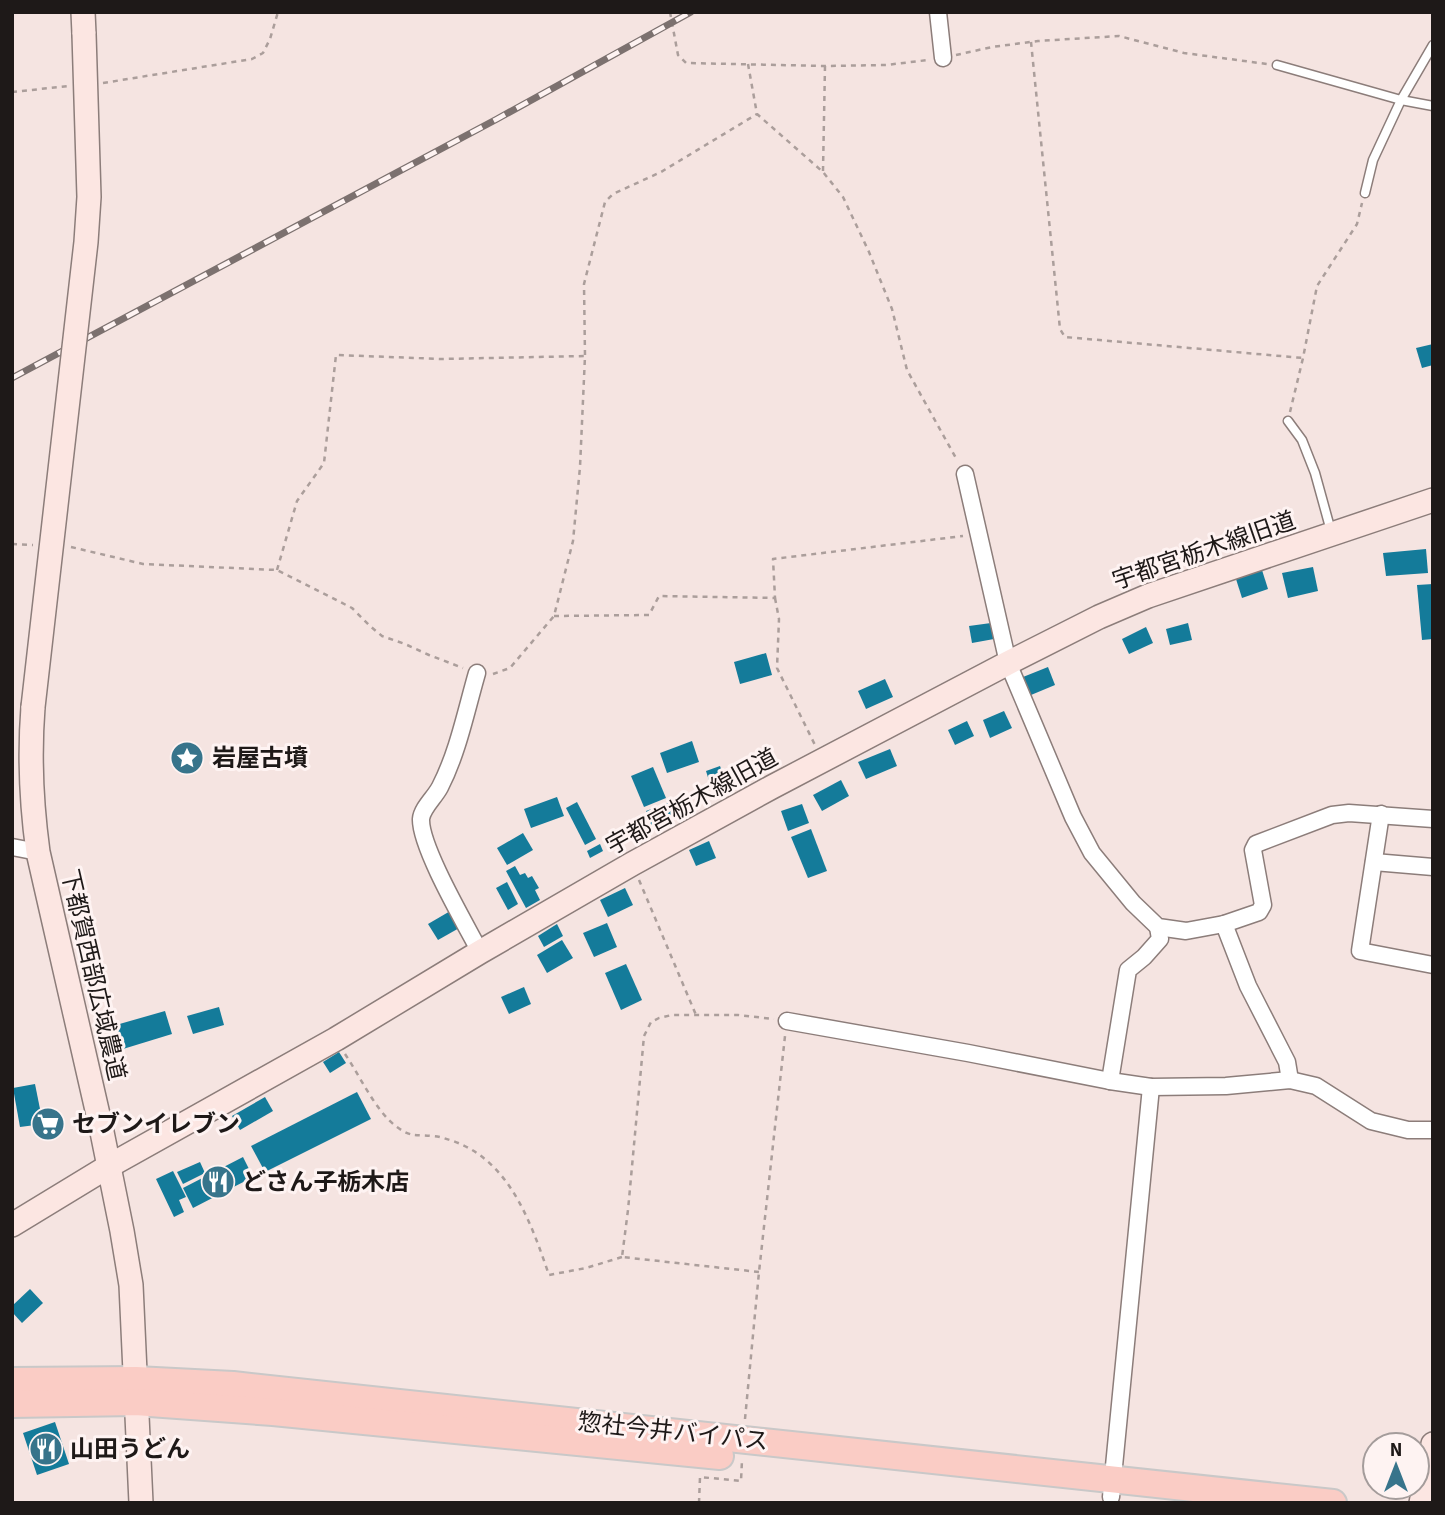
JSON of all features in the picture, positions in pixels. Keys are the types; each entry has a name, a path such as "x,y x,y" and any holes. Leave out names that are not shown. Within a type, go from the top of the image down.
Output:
{"main road":[{"name":"惣社今井バイパス","path":"12,1381 136,1391"},
{"name":"惣社今井バイパス","path":"12,1404 136,1391 233,1385 743,1449 1112,1488 1333,1503"},
{"name":"惣社今井バイパス","path":"1112,1488 1164,1503"}],"street":[{"path":"938,12 943,58"},
{"name":"下都賀西部広域農道","path":"83,23 89,185 86,242 33,707 30,772 38,852 109,1166 131,1285 141,1503"},
{"path":"965,474 1008,663 1073,817 1092,853 1133,903 1158,927 1186,931 1224,924 1259,912 1263,905 1253,850 1256,844 1332,815 1381,814 1433,819"},
{"name":"宇都宮栃木線旧道","path":"12,1225 109,1166 336,1039 632,864 1008,663 1099,617 1148,596 1433,500"},
{"path":"477,673 440,788 421,816 423,835 480,952"},
{"path":"1381,814 1360,951 1433,965"},
{"path":"12,847 38,852"},
{"path":"1374,862 1433,867"},
{"path":"1224,924 1248,986 1287,1062 1290,1080"},
{"path":"1110,1082 1128,970 1160,939 1158,927"},
{"path":"787,1021 1110,1082 1151,1087 1226,1086 1290,1080 1316,1086 1371,1121 1408,1130 1433,1130"},
{"path":"1112,1488 1151,1087"},
{"path":"1421,1503 1433,1444"}],"lane":[{"path":"1365,193 1373,160 1401,100 1433,45"},
{"path":"1277,65 1401,100 1433,106"},
{"path":"1288,421 1307,451 1332,534"}],"path":[{"path":"98,83 252,59 263,53 278,12"},
{"path":"1031,42 1060,329 1065,337 1303,358"},
{"path":"748,64 757,114 822,172 843,197 869,252 891,309 907,370 965,474"},
{"path":"822,172 825,66"},
{"path":"12,92 74,86"},
{"path":"71,547 143,564 277,570 352,608 382,636 477,673 496,675 510,668 554,616 573,541 586,356 584,284 605,202 613,194 661,172 757,114"},
{"path":"1288,421 1317,286 1357,224 1365,193"},
{"path":"277,570 297,501 324,463 336,355 442,359 586,356"},
{"path":"823,760 776,668 779,619 773,559 978,534"},
{"path":"12,544 36,545"},
{"path":"554,616 649,615 659,596 775,598"},
{"path":"632,864 696,1015"},
{"path":"622,1257 644,1036 651,1022 672,1015 738,1015 787,1021 759,1272 741,1481 700,1477 699,1503"},
{"path":"336,1039 380,1111 394,1125 409,1135 434,1136 456,1142 492,1164 530,1221 549,1275 622,1257 759,1272"}],"building":[{"path":"1433,344 1433,365 1422,368 1416,348"},
{"path":"1426,549 1428,573 1386,576 1383,553"},
{"path":"1313,567 1318,591 1288,598 1282,573"},
{"path":"1262,570 1268,589 1242,598 1236,579"},
{"path":"1433,584 1433,639 1422,640 1417,585"},
{"path":"991,623 994,639 972,643 969,626"},
{"path":"1188,623 1192,640 1170,645 1166,629"},
{"path":"1146,627 1153,643 1129,654 1122,639"},
{"path":"766,653 772,675 740,684 734,662"},
{"path":"1048,667 1055,685 1031,695 1023,677"},
{"path":"885,679 893,697 866,709 858,691"},
{"path":"1004,711 1012,728 990,738 983,720"},
{"path":"967,721 974,736 955,745 948,730"},
{"path":"692,741 699,762 667,773 660,753"},
{"path":"890,749 897,766 866,779 858,762"},
{"path":"720,766 726,782 711,787 706,771"},
{"path":"653,767 666,798 644,807 631,776"},
{"path":"841,780 849,796 822,811 813,795"},
{"path":"557,797 564,816 531,828 524,809"},
{"path":"577,802 596,839 585,845 566,808"},
{"path":"668,803 674,818 652,827 646,811"},
{"path":"802,804 809,823 788,831 781,811"},
{"path":"811,829 827,871 808,878 791,837"},
{"path":"523,833 533,850 507,865 497,848"},
{"path":"709,841 716,858 696,866 689,850"},
{"path":"600,844 603,851 590,858 587,851"},
{"path":"515,866 520,875 525,873 528,878 532,876 539,888 535,890 540,900 526,908 506,871"},
{"path":"507,882 518,904 508,910 496,888"},
{"path":"625,888 633,905 608,917 600,900"},
{"path":"452,910 461,927 438,940 428,924"},
{"path":"607,923 617,947 594,957 583,933"},
{"path":"557,924 563,936 544,947 538,936"},
{"path":"562,940 573,958 547,973 537,955"},
{"path":"626,964 642,1000 621,1010 605,973"},
{"path":"524,987 531,1004 509,1014 501,997"},
{"path":"219,1007 224,1025 193,1034 187,1016"},
{"path":"165,1011 172,1034 123,1049 116,1025"},
{"path":"339,1052 346,1063 330,1073 323,1062"},
{"path":"35,1084 43,1124 20,1127 13,1088"},
{"path":"357,1092 371,1119 265,1172 251,1146"},
{"path":"265,1097 273,1111 240,1130 232,1116"},
{"name":"どさん子栃木店","path":"243,1157 253,1177 193,1208 183,1188"},
{"path":"200,1162 205,1173 183,1184 177,1172"},
{"path":"173,1171 186,1197 179,1200 184,1212 174,1217 156,1179"},
{"path":"30,1289 43,1303 22,1323 12,1312 12,1306"},
{"name":"山田うどん","path":"55,1422 69,1464 37,1475 23,1433"}],"railway":[{"path":"12,378 497,119 691,12"}],"place":[{"name":"岩屋古墳","path":"187,758"},
{"name":"セブンイレブン","path":"48,1124"},
{"name":"どさん子栃木店","path":"218,1182"},
{"name":"山田うどん","path":"46,1449"}]}
